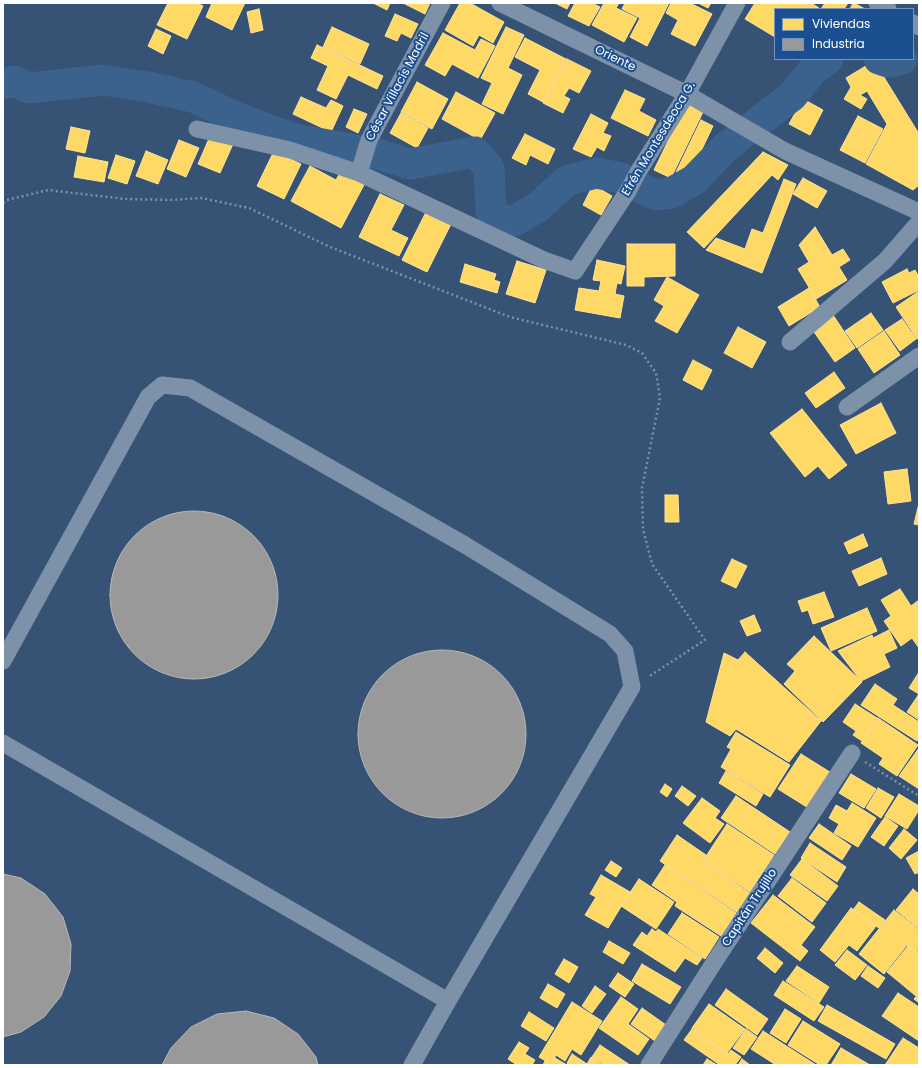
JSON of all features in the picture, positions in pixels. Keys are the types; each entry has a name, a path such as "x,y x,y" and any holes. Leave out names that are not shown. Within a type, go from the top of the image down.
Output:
{"street":[{"name":"César Villacís Madril","path":"360,167 369,140 442,3"},
{"name":"Oriente","path":"500,3 687,94 785,151 919,212"},
{"name":"Efrén Montesdeoca G.","path":"360,167 544,260 575,271 628,191 638,172 687,94 737,3"},
{"path":"877,3 886,8"},
{"path":"197,128 360,167"},
{"path":"790,342 885,260 919,222"},
{"path":"847,407 919,356"},
{"path":"3,661 148,397 162,385 190,388 458,541 610,634 625,651 632,687 412,1065"},
{"path":"3,743 448,1001"},
{"name":"Capitán Trujillo","path":"649,1065 713,964 852,753"}],"path":[{"path":"3,203 7,200 48,190 125,199 170,200 201,198 249,208 330,247 510,318 626,345 642,353 656,373 660,398 642,488 643,529 652,564 705,640 632,687"},
{"path":"852,753 919,796"}],"building: Viviendas":[{"path":"168,3 197,3 203,6 187,39 157,25"},
{"path":"212,3 245,3 232,30 206,17"},
{"path":"373,3 390,3 387,10"},
{"path":"403,3 430,3 425,14"},
{"path":"460,3 470,3 504,22 493,43 479,35 473,46 445,30"},
{"path":"555,3 570,3 567,9"},
{"path":"575,3 592,3 600,7 589,26 568,16"},
{"path":"604,3 619,3 616,8 637,18 624,42 592,25"},
{"path":"625,3 669,3 647,46 630,37 640,18 622,9"},
{"path":"671,3 690,3 712,14 695,46 671,34 678,20 666,13"},
{"path":"698,3 711,3 708,8"},
{"path":"755,3 811,3 819,8 774,8 774,36 745,19"},
{"path":"825,3 848,3 845,8 822,8"},
{"path":"854,3 863,8 850,8"},
{"path":"259,9 263,30 251,33 247,12"},
{"path":"395,14 418,24 411,38 401,33 397,41 385,36"},
{"path":"332,27 369,44 360,64 323,47"},
{"path":"506,27 524,35 508,68 522,75 503,114 482,104 492,83 481,78"},
{"path":"156,29 171,36 163,54 148,46"},
{"path":"443,33 475,50 481,39 495,46 478,78 452,64 445,76 425,65"},
{"path":"525,38 566,59 543,102 528,94 540,70 515,57"},
{"path":"317,45 383,76 377,89 348,75 336,99 317,90 328,66 311,58"},
{"path":"567,59 591,71 579,93 569,88 564,96 570,99 563,113 543,103"},
{"path":"874,61 919,134 919,185 913,190 866,164 887,124 867,91 860,95 867,99 861,109 844,99 851,87 846,78"},
{"path":"417,82 448,99 432,129 401,112"},
{"path":"625,90 645,99 639,111 656,120 648,136 611,118"},
{"path":"456,92 495,113 480,140 442,119"},
{"path":"301,97 326,108 331,100 343,106 331,132 293,114"},
{"path":"803,99 823,110 810,135 789,124"},
{"path":"686,104 703,112 671,178 654,170"},
{"path":"354,109 367,114 358,133 346,127"},
{"path":"401,113 428,128 417,148 390,133"},
{"path":"591,114 608,123 603,133 611,136 604,151 597,147 591,157 573,149"},
{"path":"858,116 883,129 865,163 840,150"},
{"path":"701,120 713,126 693,168 676,172"},
{"path":"71,127 90,131 85,153 66,149"},
{"path":"211,134 233,144 220,173 198,164"},
{"path":"525,134 555,149 548,164 530,155 526,165 512,158"},
{"path":"179,140 199,148 186,177 167,169"},
{"path":"146,151 168,160 158,184 136,176"},
{"path":"274,151 301,164 284,199 257,186"},
{"path":"763,152 788,165 778,180 772,175 704,248 687,232"},
{"path":"116,155 135,161 127,184 108,178"},
{"path":"78,156 108,162 104,182 74,177"},
{"path":"310,166 336,180 341,171 365,183 341,228 291,201"},
{"path":"803,178 827,191 817,208 793,194"},
{"path":"784,179 796,184 762,273 706,250 716,238 745,249 752,229 763,233"},
{"path":"593,185 612,196 601,215 583,205"},
{"path":"380,194 404,205 391,230 408,238 399,256 359,237"},
{"path":"426,212 451,224 427,272 402,260"},
{"path":"815,227 832,255 843,249 850,260 839,267 847,280 816,299 798,269 809,262 799,245"},
{"path":"627,244 675,244 675,276 644,277 644,286 627,286"},
{"path":"597,260 625,266 621,284 617,283 615,294 624,296 620,318 575,310 579,288 599,291 601,281 593,280"},
{"path":"517,261 546,270 535,303 506,294"},
{"path":"465,264 496,274 494,280 500,282 497,293 460,282"},
{"path":"907,269 909,273 915,270 919,277 919,290 893,303 882,282"},
{"path":"667,277 699,295 677,333 655,321 664,306 654,300"},
{"path":"809,288 820,307 789,326 778,307"},
{"path":"919,291 919,338 917,339 896,307"},
{"path":"871,313 883,330 857,348 845,331"},
{"path":"833,315 855,348 835,362 812,329"},
{"path":"902,319 916,339 900,351 885,330"},
{"path":"738,327 766,342 752,368 724,353"},
{"path":"884,331 900,355 874,373 858,349"},
{"path":"693,360 712,370 702,390 683,380"},
{"path":"834,372 845,388 816,408 805,393"},
{"path":"881,403 896,433 856,454 840,425"},
{"path":"802,409 847,465 829,479 818,466 805,477 770,433"},
{"path":"907,469 911,501 888,504 884,472"},
{"path":"665,495 678,495 679,522 665,522"},
{"path":"919,503 919,525 914,524"},
{"path":"863,534 868,546 849,554 844,543"},
{"path":"881,558 887,574 859,586 852,571"},
{"path":"732,559 747,566 736,588 721,581"},
{"path":"900,589 911,606 919,600 919,648 912,638 901,646 884,621 891,616 881,600"},
{"path":"824,592 834,617 813,624 808,610 802,612 798,601"},
{"path":"867,608 877,631 831,651 821,628"},
{"path":"754,615 761,631 747,636 740,621"},
{"path":"889,630 897,648 884,654 890,667 861,681 838,651 872,635 873,638"},
{"path":"814,636 862,682 823,722 784,684 795,671 787,664"},
{"path":"745,652 821,721 789,762 736,729 730,736 706,722 724,653 738,660"},
{"path":"919,672 919,694 909,688"},
{"path":"875,684 897,699 893,705 919,722 919,738 917,741 861,705"},
{"path":"919,694 919,720 907,712"},
{"path":"855,704 877,718 862,741 853,735 856,731 843,722"},
{"path":"878,718 918,745 897,776 879,764 883,758 861,743"},
{"path":"736,732 790,765 770,797 721,767 731,749 727,747"},
{"path":"919,748 919,789 899,776"},
{"path":"801,754 833,774 810,809 778,789"},
{"path":"726,771 763,794 756,806 719,783"},
{"path":"851,774 876,789 864,808 839,793"},
{"path":"665,784 672,789 667,797 660,792"},
{"path":"682,786 696,796 688,806 675,796"},
{"path":"878,788 894,797 881,818 866,808"},
{"path":"899,794 919,806 919,810 907,829 885,816"},
{"path":"736,796 790,832 775,854 721,818"},
{"path":"702,798 720,811 715,818 724,824 710,843 683,823"},
{"path":"852,803 876,818 858,847 834,833 839,824 829,818 836,805 847,811"},
{"path":"885,817 898,826 884,846 871,837"},
{"path":"727,824 774,855 750,892 703,861"},
{"path":"819,824 851,846 842,860 809,838"},
{"path":"904,829 917,840 901,859 889,848"},
{"path":"677,835 706,855 702,861 751,894 738,913 660,861"},
{"path":"810,843 846,867 837,882 801,858"},
{"path":"919,851 919,872 915,874 906,858"},
{"path":"802,859 838,886 827,901 790,875"},
{"path":"611,861 622,868 616,877 605,870"},
{"path":"665,865 736,913 721,936 675,906 677,902 652,885"},
{"path":"601,875 630,892 608,928 585,915 596,897 590,894"},
{"path":"792,878 826,903 812,922 778,896"},
{"path":"639,879 674,902 656,929 621,906"},
{"path":"913,889 919,894 919,929 896,910"},
{"path":"773,895 815,927 801,945 808,951 800,961 751,923"},
{"path":"859,902 885,920 879,928 853,910"},
{"path":"851,908 876,926 857,951 849,945 835,962 820,950"},
{"path":"894,910 919,930 919,949 916,953 907,945 884,974 859,954"},
{"path":"682,913 719,937 705,959 668,934"},
{"path":"652,929 656,932 658,929 702,958 697,965 685,958 675,972 633,945 642,932 647,936"},
{"path":"609,941 630,953 623,964 603,952"},
{"path":"908,946 917,953 919,951 919,992 916,996 887,972"},
{"path":"765,948 783,963 775,973 757,958"},
{"path":"847,950 867,965 855,980 835,965"},
{"path":"564,959 578,967 569,983 555,974"},
{"path":"642,964 681,987 670,1004 632,981"},
{"path":"797,966 829,987 819,1003 786,981"},
{"path":"868,966 885,978 878,988 861,976"},
{"path":"618,973 634,984 625,997 609,986"},
{"path":"783,981 824,1007 814,1021 774,995"},
{"path":"548,984 565,994 557,1008 540,998"},
{"path":"595,986 606,994 592,1013 582,1006"},
{"path":"726,989 768,1019 757,1035 715,1005"},
{"path":"898,993 919,1007 919,1041 882,1016"},
{"path":"919,993 919,1003 914,999"},
{"path":"621,997 638,1009 628,1024 649,1039 638,1055 599,1028"},
{"path":"572,1002 602,1021 581,1055 572,1049 565,1061 556,1055 551,1064 539,1057"},
{"path":"709,1004 745,1029 727,1053 692,1028"},
{"path":"827,1005 895,1044 886,1059 818,1021"},
{"path":"642,1008 666,1025 655,1041 631,1024"},
{"path":"785,1009 801,1019 786,1043 770,1033"},
{"path":"529,1012 554,1028 546,1041 521,1026"},
{"path":"803,1021 840,1044 826,1065 820,1065 788,1045"},
{"path":"692,1029 728,1054 731,1050 741,1057 735,1065 720,1065 684,1040"},
{"path":"746,1029 757,1037 744,1055 733,1048"},
{"path":"763,1031 816,1065 776,1065 751,1049"},
{"path":"903,1038 919,1048 919,1065 885,1065"},
{"path":"519,1042 529,1048 525,1054 535,1060 532,1065 517,1065 508,1059"},
{"path":"600,1045 630,1065 604,1065 592,1057"},
{"path":"841,1048 870,1065 831,1065"},
{"path":"572,1054 587,1064 591,1057 602,1065 569,1065 567,1063"},
{"path":"555,1058 567,1065 551,1065"},
{"path":"707,1059 717,1065 703,1065"},
{"path":"742,1059 750,1065 738,1065"},
{"path":"545,1061 551,1065 543,1065"}],"building: Industria":[{"path":"194,511 226,517 241,525 259,542 272,563 278,595 272,627 264,642 247,660 226,673 194,679 162,673 147,665 129,648 116,627 110,595 116,563 124,548 141,530 162,517"},
{"path":"434,650 450,650 474,656 482,660 495,669 507,681 520,702 526,726 526,742 520,766 512,781 495,799 474,812 450,818 434,818 410,812 395,804 372,781 364,766 358,742 358,726 364,702 372,687 395,664 410,656"},
{"path":"3,874 21,878 45,894 63,917 71,944 70,971 61,996 44,1017 21,1032 3,1037"},
{"path":"246,1011 274,1018 298,1034 316,1057 318,1065 162,1065 171,1048 191,1027 217,1014"}],"waterway":[{"path":"3,84 14,81 29,88 103,80 148,87 193,97 238,118 294,139 374,153 410,164 475,152 489,168 491,211 499,219 514,221 538,207 568,180 597,173 621,178 655,195 671,193 694,180 727,146 792,96 813,70 827,60"},
{"path":"882,60 888,62 897,60"}]}
